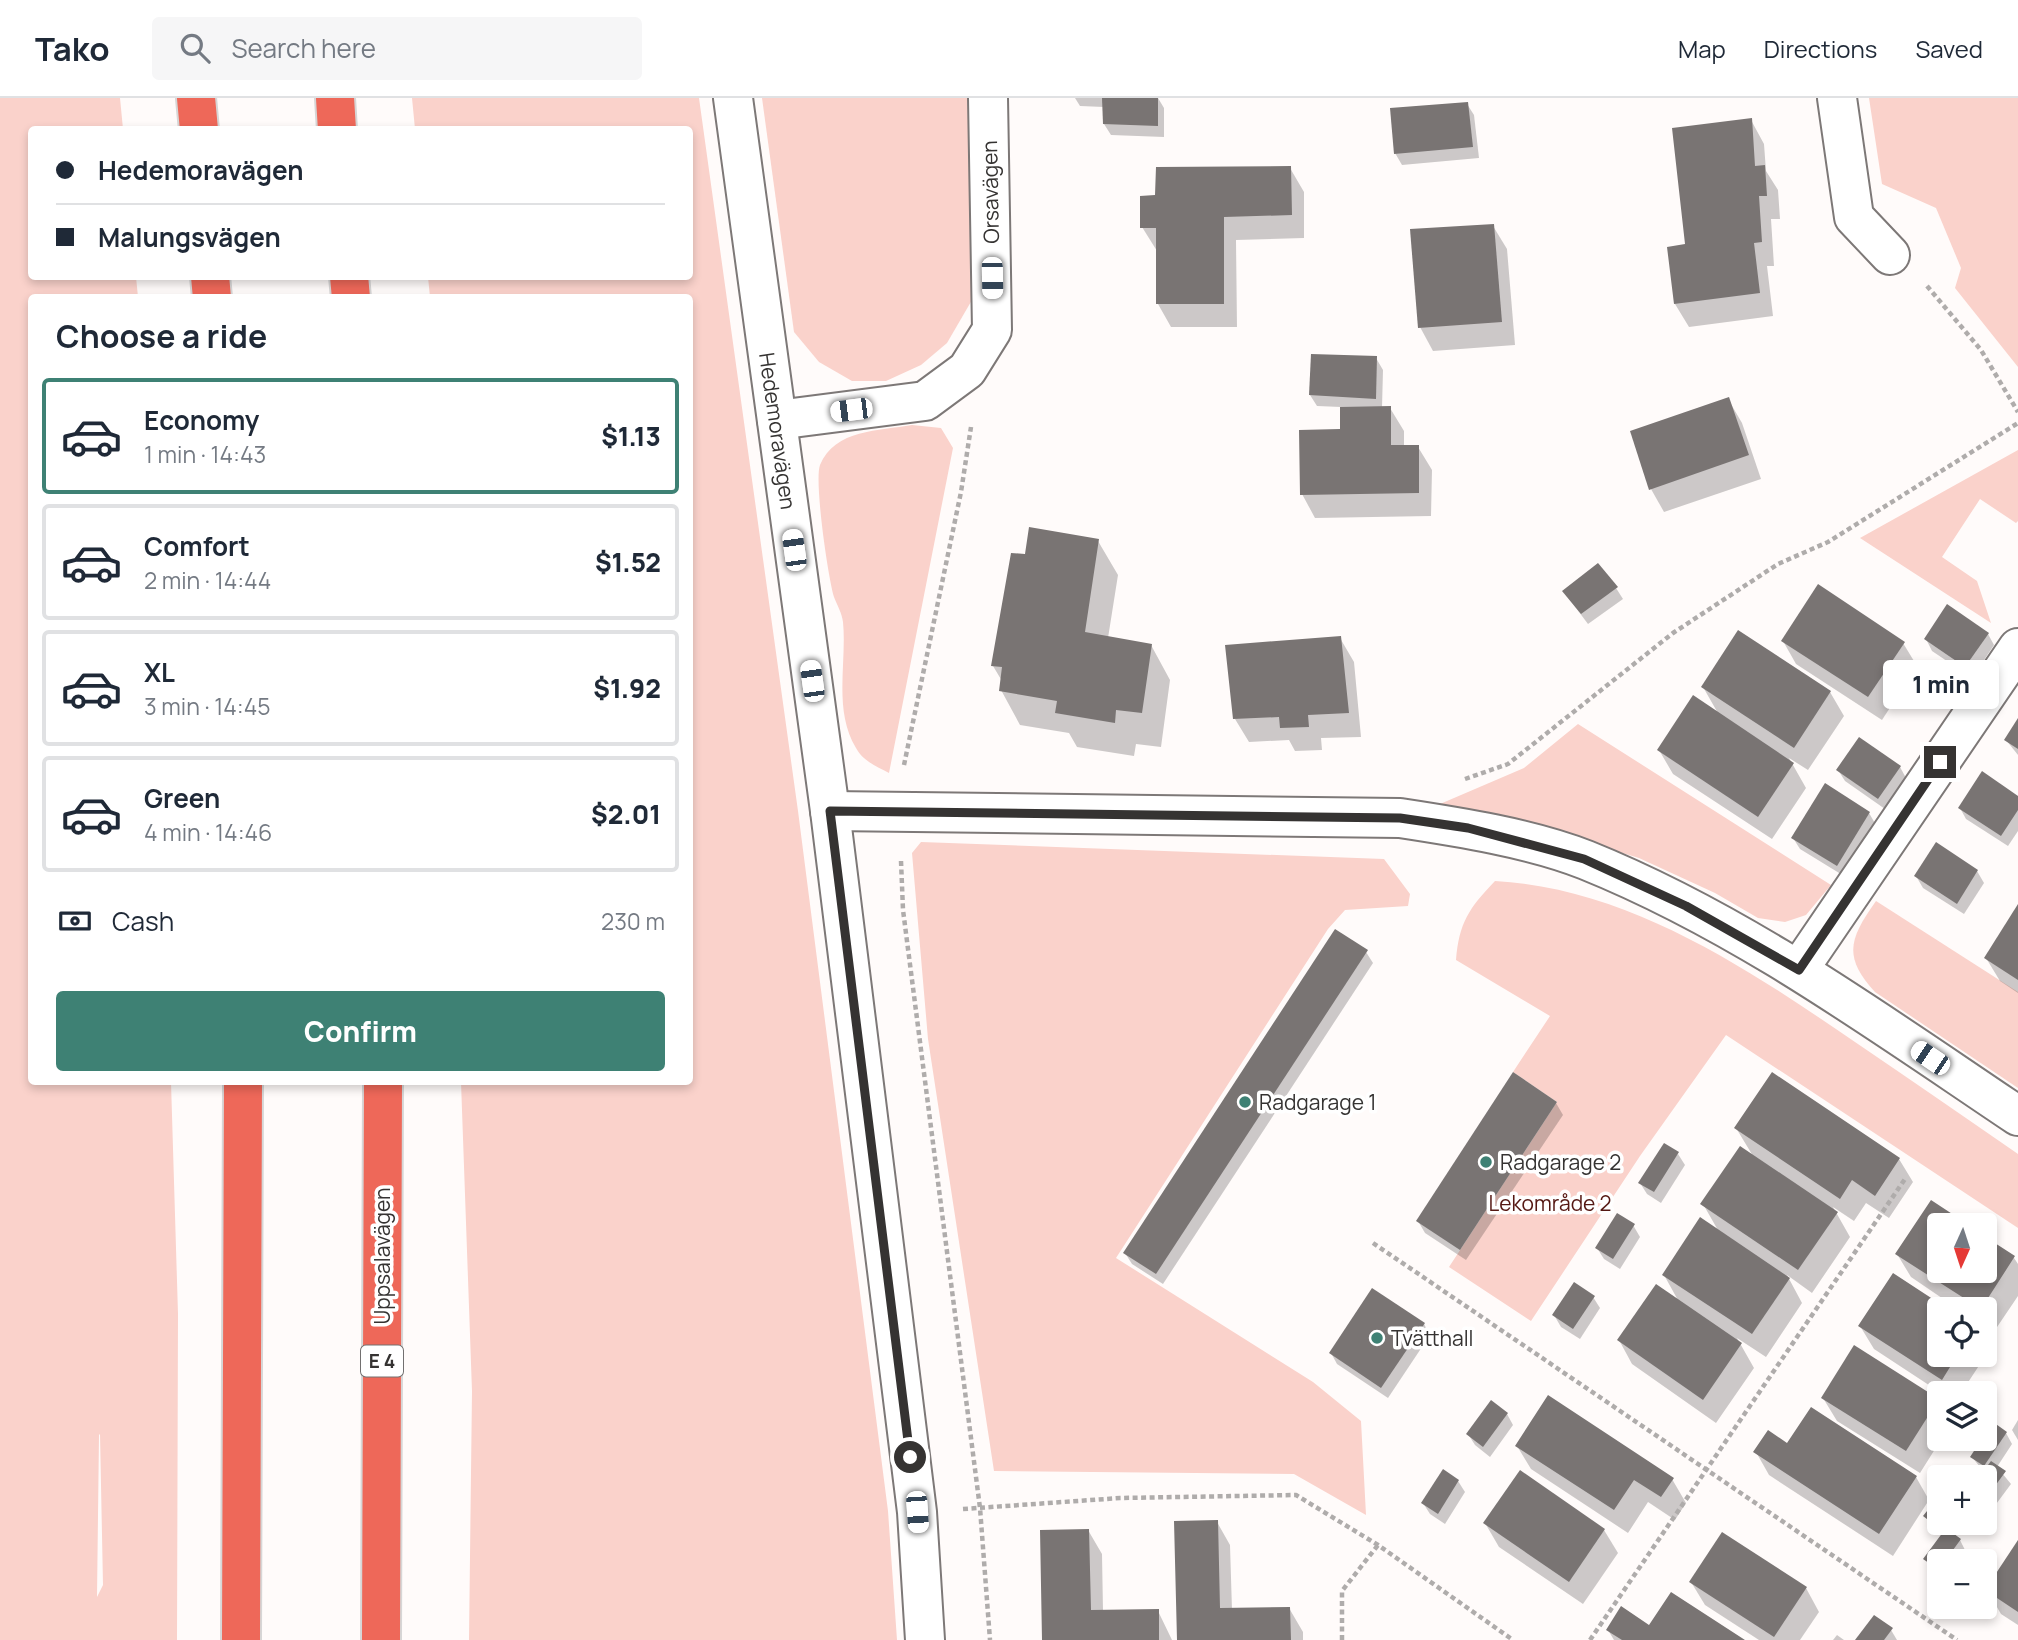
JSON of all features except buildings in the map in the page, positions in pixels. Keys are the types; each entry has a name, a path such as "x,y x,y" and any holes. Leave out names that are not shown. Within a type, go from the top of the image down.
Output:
{"highway":[{"path":"196,98 199,126"},
{"path":"335,98 337,126"},
{"path":"241,1640 243,1085"},
{"name":"Uppsalavägen","path":"381,1640 383,1085"}],"street":[{"name":"Hedemoravägen","path":"733,98 830,811 917,1512 925,1640"},
{"name":"Orsavägen","path":"777,419 925,401 967,370 992,330 988,98"},
{"path":"1838,98 1854,217 1891,255"},
{"path":"1799,970 2018,648"},
{"path":"830,811 1400,818 1468,828 1584,859 1686,906 1799,970 2018,1116"}],"path":[{"path":"1891,255 1936,293 1981,350 2018,412"},
{"path":"967,370 972,422 961,492 907,742 899,811 903,910 980,1508 990,1640"},
{"path":"1400,818 1419,794 1508,764 1674,633 1778,564 1828,542 2018,423"},
{"path":"1590,1640 1709,1470 1905,1180"},
{"path":"1373,1244 1957,1640"},
{"path":"917,1512 1120,1498 1296,1495 1378,1545 1513,1640"},
{"path":"1342,1640 1342,1591 1378,1545"}],"green space":[{"path":"0,98 120,98 123,126 28,126 28,280 136,280 138,294 28,294 28,1085 171,1085 178,1314 177,1640 0,1640","holes":["100,1434 103,1585 97,1597 99,1435"]},
{"path":"412,98 699,98 798,811 888,1511 897,1640 469,1640 472,1391 461,1085 693,1085 693,294 430,294 428,280 693,280 693,126 415,126"},
{"path":"762,98 969,98 972,300 947,343 921,365 886,381 852,381 819,362 794,332"},
{"path":"1869,98 2018,98 2018,367 1955,288 1961,268 1936,208 1882,184"},
{"path":"912,425 941,428 953,448 889,773 870,763 859,753 845,718 842,686 843,622 828,570 820,509 819,474 820,465 827,453 847,438"},
{"path":"2018,450 2018,521 2016,523 1980,499 1942,557 1977,581 1991,623 1860,538"},
{"path":"1578,724 1831,885 1806,915 1785,922 1758,918 1715,893 1639,858 1526,824 1426,810 1524,768"},
{"path":"921,842 1384,859 1410,894 1408,906 1345,910 1328,929 1116,1258 1313,1382 1361,1421 1366,1515 1294,1474 994,1471 928,1039 912,853"},
{"name":"Lekområde 2","path":"1495,881 1545,887 1593,899 1640,916 1685,937 1772,987 2018,1154 2018,1228 1726,1035 1640,1156 1531,1321 1449,1267 1557,1102 1513,1072 1550,1016 1456,960 1463,926 1478,900"},
{"path":"1876,901 2018,992 2018,1088 1875,992 1865,979 1858,968 1853,947 1860,926"}],"place":[{"name":"Radgarage 1","path":"1245,1102"},
{"name":"Radgarage 2","path":"1486,1162"},
{"name":"Tvätthall","path":"1377,1338"}],"route":[{"path":"910,1457 839,906 830,811 1400,818 1468,828 1584,859 1686,906 1799,970 1940,762"}]}
